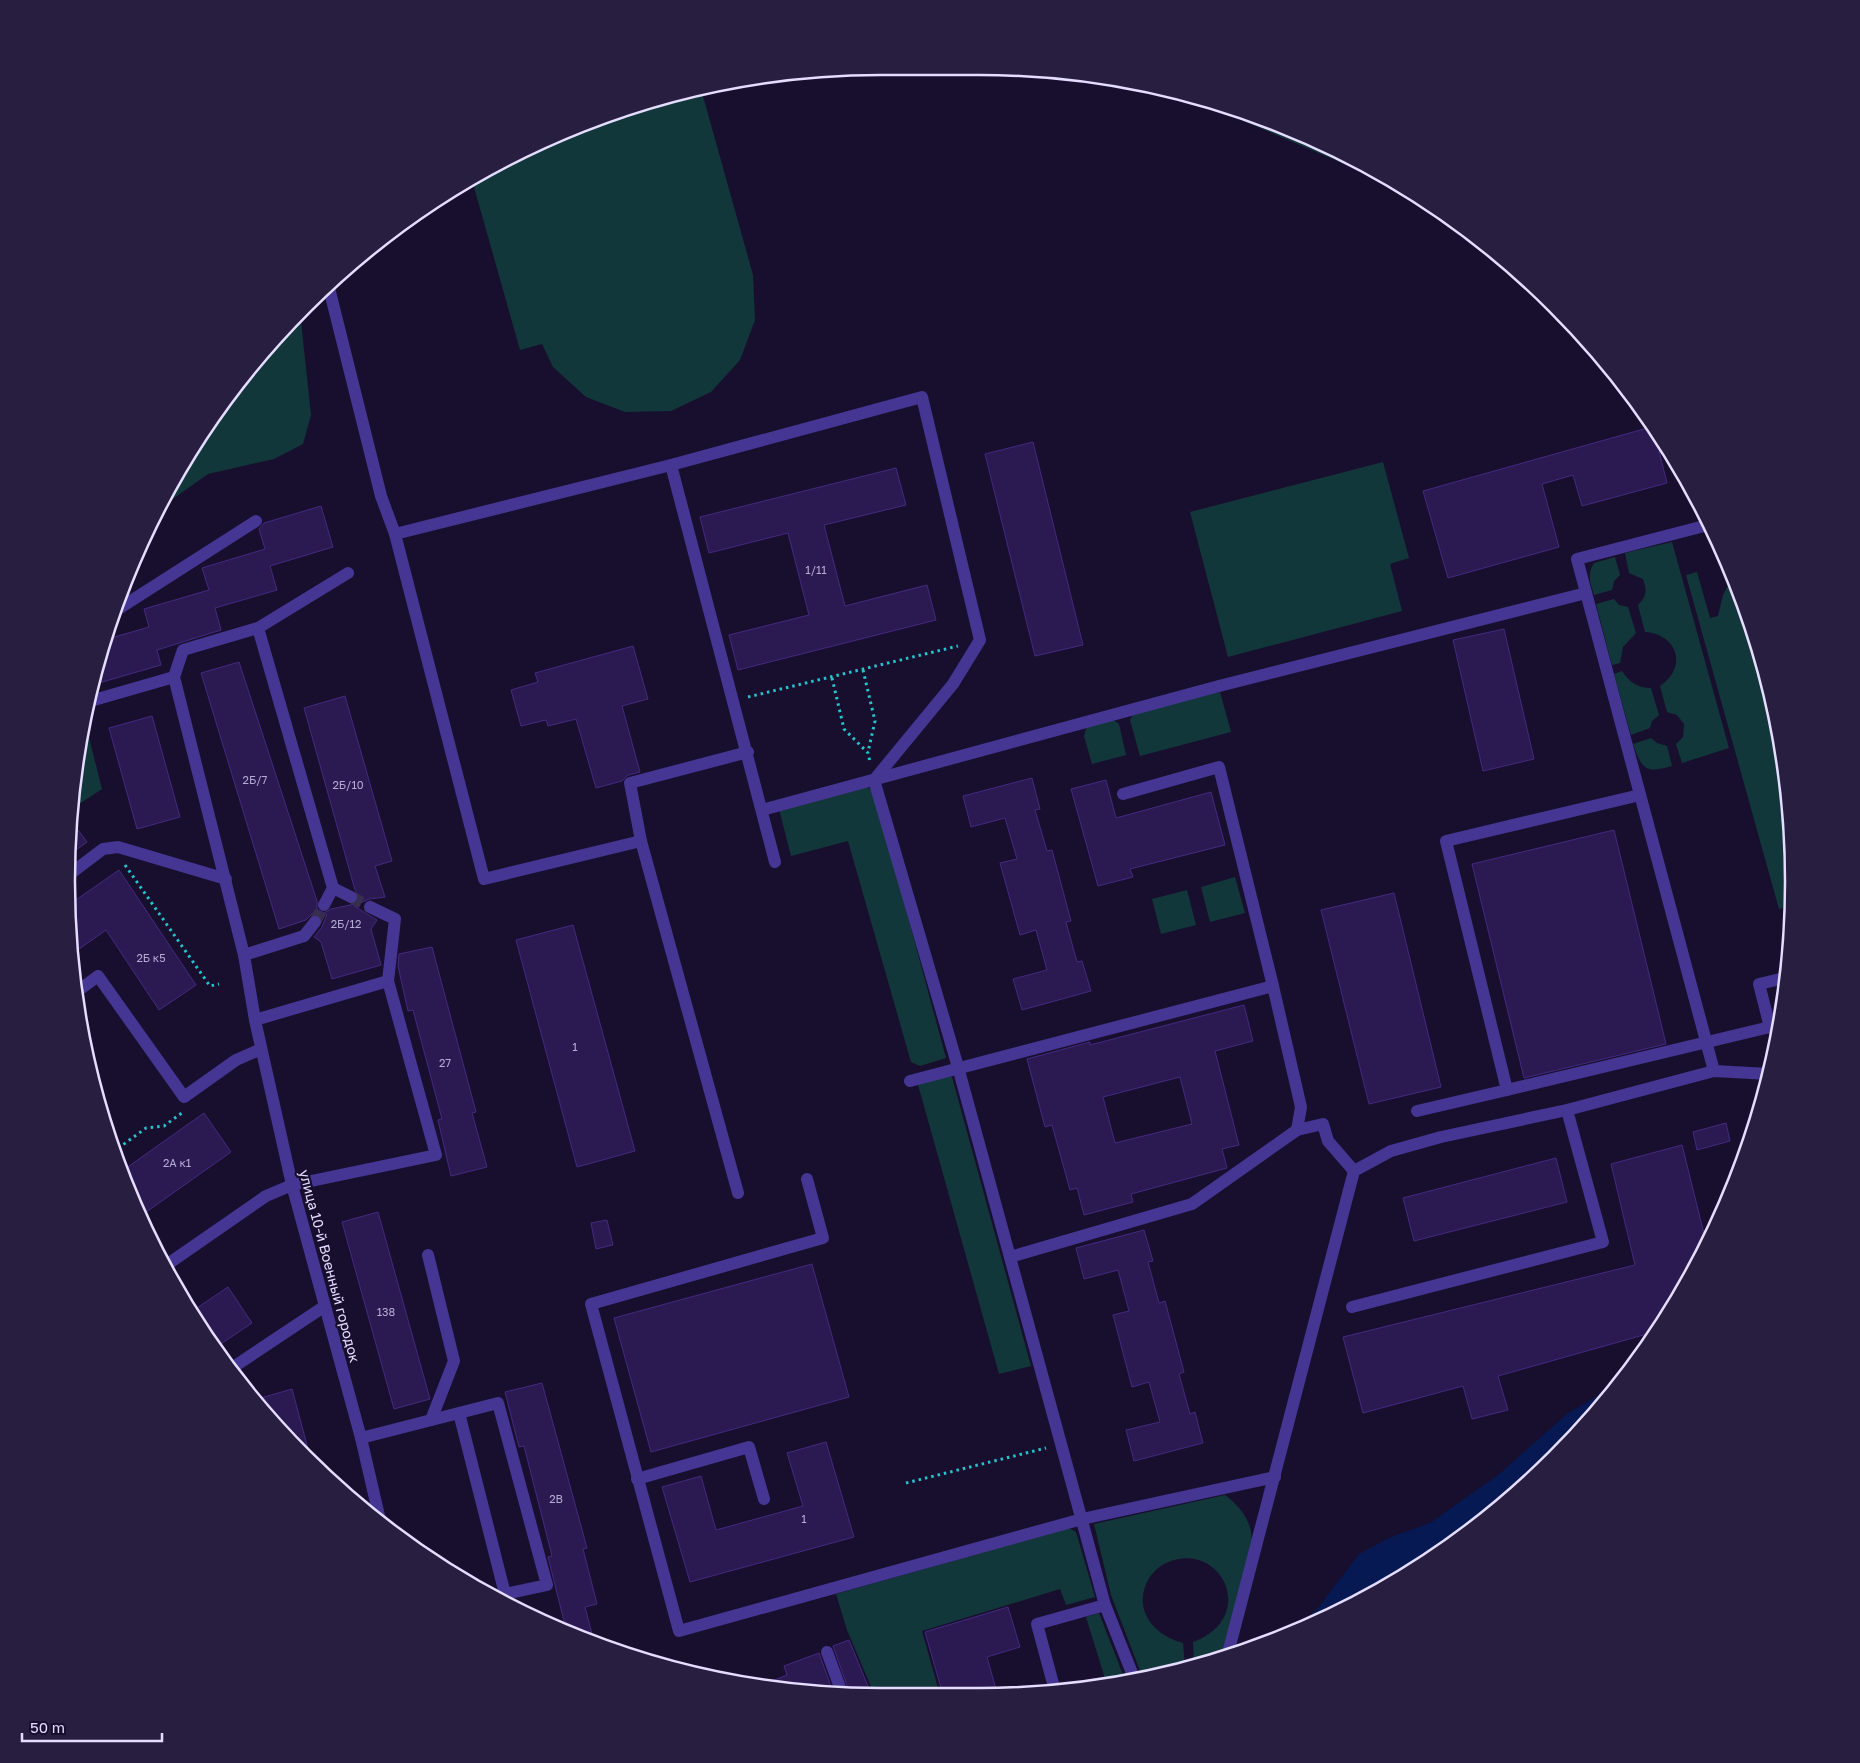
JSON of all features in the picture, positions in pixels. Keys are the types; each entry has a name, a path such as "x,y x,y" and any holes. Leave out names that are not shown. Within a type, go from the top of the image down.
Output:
{"street":[{"path":"330,293 381,496 396,534 484,879 641,841"},
{"path":"396,534 671,464 922,397 980,640 953,684 874,780"},
{"path":"671,464 748,752 775,862"},
{"path":"124,605 256,521"},
{"path":"1703,526 1577,559 1714,1072"},
{"path":"96,700 174,677 183,650 258,628 348,573"},
{"path":"762,810 1219,686 1586,593"},
{"path":"258,628 333,888 324,905"},
{"name":"улица 10-й Военный городок","path":"174,677 244,955 261,1049 292,1185 361,1438 378,1510"},
{"path":"738,1193 641,841 630,783 748,752"},
{"path":"1123,794 1219,766 1301,1107 1297,1130"},
{"path":"874,780 958,1067 1105,1605 1132,1674"},
{"path":"1507,1090 1446,841 1640,794"},
{"path":"75,870 103,849 118,847 226,879"},
{"path":"333,888 351,897"},
{"path":"171,1262 266,1196 292,1185 436,1155 388,981 395,920 370,907"},
{"path":"244,955 304,936 315,922"},
{"path":"82,987 98,976 184,1097 236,1060 261,1049"},
{"path":"1417,1111 1770,1027 1759,984 1779,979"},
{"path":"255,1020 388,981"},
{"path":"910,1080 1273,986"},
{"path":"1229,1648 1354,1171 1391,1151 1441,1137 1567,1110 1714,1072 1762,1074"},
{"path":"1352,1307 1602,1242 1567,1110"},
{"path":"1010,1257 1192,1204 1297,1130 1322,1124 1328,1141 1354,1171"},
{"path":"808,1179 823,1238 591,1304 679,1631 1082,1519 1275,1477"},
{"path":"428,1255 454,1361 431,1420"},
{"path":"237,1365 325,1306"},
{"path":"361,1438 498,1403 547,1584 505,1594 459,1413"},
{"path":"637,1479 749,1447 764,1500"},
{"path":"1053,1684 1037,1624 1105,1605"},
{"path":"827,1652 840,1686"}],"path":[{"path":"734,700 832,678 980,640"},
{"path":"863,670 875,721 868,753 874,780"},
{"path":"832,678 844,730 868,753"},
{"path":"124,865 210,986 220,984"},
{"path":"120,1147 146,1128 164,1126 186,1109"},
{"path":"906,1483 1060,1444"}],"green space":[{"path":"703,95 753,275 755,320 740,360 711,392 671,411 625,412 586,397 553,367 542,344 520,350 474,186 525,158 573,136 622,118"},
{"path":"1234,117 1287,136 1354,168"},
{"path":"301,322 311,415 303,444 274,459 208,474 171,500 211,433 275,350"},
{"path":"1383,462 1409,558 1390,564 1402,611 1228,657 1190,512"},
{"path":"1672,542 1729,748 1682,763 1676,744 1683,737 1684,724 1677,715 1667,712 1660,686 1669,679 1674,670 1676,662 1675,653 1672,645 1665,639 1656,634 1645,632 1638,605 1645,596 1646,590 1643,579 1629,573 1625,553"},
{"path":"1615,557 1620,575 1614,581 1612,590 1594,595 1590,575 1594,563"},
{"path":"1697,572 1710,618 1718,616 1723,595 1728,585 1758,673 1770,724 1778,776 1783,829 1784,908 1779,909 1686,575"},
{"path":"1614,599 1619,605 1628,607 1636,633 1623,647 1620,663 1612,665 1596,604"},
{"path":"1622,671 1634,684 1651,688 1659,715 1652,721 1650,728 1631,735 1614,674"},
{"path":"1220,692 1231,732 1140,756 1130,720 1134,713"},
{"path":"1112,719 1119,724 1126,755 1092,764 1084,736 1087,726"},
{"path":"88,735 102,789 79,804"},
{"path":"1651,738 1657,743 1667,746 1672,766 1650,769 1642,764 1633,744"},
{"path":"865,786 874,791 946,1058 920,1066 911,1062 848,841 791,856 779,809"},
{"path":"1235,877 1245,913 1210,922 1201,887"},
{"path":"1187,890 1196,925 1161,934 1152,899"},
{"path":"946,1072 952,1077 1031,1366 999,1374 917,1081"},
{"path":"1225,1495 1237,1506 1249,1524 1252,1547 1224,1649 1194,1659 1193,1642 1212,1631 1224,1618 1228,1602 1226,1587 1219,1574 1207,1564 1192,1559 1170,1561 1154,1572 1146,1584 1143,1605 1150,1622 1157,1629 1173,1640 1183,1643 1185,1662 1140,1672 1111,1595 1094,1524"},
{"path":"1069,1528 1076,1532 1095,1597 1066,1605 1060,1589 922,1631 938,1688 882,1688 871,1688 847,1630 836,1594"},
{"path":"1099,1613 1123,1675 1105,1678 1086,1617"}],"shaded area":[{"path":"1600,1395 1549,1452 1510,1488 1469,1521 1427,1552 1382,1580 1308,1617 1318,1608 1359,1554 1389,1538 1430,1523 1498,1475 1567,1414"}],"building":[{"path":"1646,428 1660,451 1667,483 1582,506 1573,475 1542,484 1559,547 1448,578 1423,491"},
{"path":"1033,442 1083,645 1035,656 985,454"},
{"path":"896,468 906,505 824,525 845,606 927,585 936,620 738,670 729,635 809,615 788,533 709,553 700,517"},
{"path":"321,506 333,547 270,566 277,590 215,608 221,630 157,650 161,665 100,683 113,637 149,627 144,609 209,590 202,568 265,549 259,529 264,523"},
{"path":"1504,629 1534,759 1483,771 1453,640"},
{"path":"633,646 648,699 622,706 640,772 628,775 622,781 596,788 576,719 548,726 546,720 521,726 511,690 538,682 535,673"},
{"path":"239,662 317,901 317,909 324,913 331,909 355,904 359,896 355,890 304,708 345,696 392,861 375,866 385,897 369,899 354,906 377,920 371,929 381,965 332,979 321,942 314,937 322,927 327,914 320,916 312,914 306,920 279,929 201,673"},
{"path":"152,716 180,817 137,829 109,728"},
{"path":"1032,778 1040,809 1035,810 1047,851 1052,850 1071,921 1066,922 1077,962 1082,961 1091,991 1022,1010 1013,979 1047,970 1036,930 1020,935 1000,863 1017,859 1005,818 971,827 963,796"},
{"path":"1106,780 1116,818 1211,792 1225,845 1130,869 1133,877 1098,886 1071,789"},
{"path":"77,829 87,842 76,850"},
{"path":"1614,830 1666,1044 1524,1078 1472,864"},
{"path":"119,870 196,985 159,1010 106,930 78,949 76,900"},
{"path":"1394,893 1441,1087 1369,1104 1321,910"},
{"path":"573,925 635,1151 577,1167 516,940"},
{"path":"432,947 476,1112 472,1113 487,1167 451,1176 438,1120 442,1119 413,1010 408,1011 398,966 399,954"},
{"path":"1244,1005 1253,1041 1215,1051 1239,1145 1222,1149 1227,1168 1131,1194 1133,1202 1084,1215 1077,1188 1070,1190 1052,1125 1045,1127 1027,1059 1090,1042 1090,1045","holes":["1180,1077 1192,1124 1115,1143 1103,1097"]},
{"path":"204,1113 231,1152 146,1212 128,1167"},
{"path":"1726,1123 1730,1141 1697,1150 1693,1132"},
{"path":"1682,1145 1704,1234 1677,1285 1646,1334 1498,1376 1508,1410 1472,1419 1463,1386 1363,1413 1343,1337 1635,1265 1611,1164"},
{"path":"1556,1158 1567,1202 1414,1241 1403,1198"},
{"path":"378,1212 430,1399 394,1409 342,1222"},
{"path":"607,1220 613,1245 596,1249 591,1223"},
{"path":"1144,1230 1153,1261 1148,1262 1159,1303 1165,1301 1184,1372 1179,1374 1190,1414 1195,1412 1203,1443 1134,1461 1126,1430 1160,1422 1149,1382 1132,1387 1113,1315 1129,1311 1118,1270 1084,1279 1076,1248"},
{"path":"812,1264 849,1397 651,1452 614,1318"},
{"path":"228,1287 252,1323 221,1344 197,1308"},
{"path":"542,1383 587,1548 583,1549 597,1604 585,1607 592,1634 565,1623 548,1557 552,1556 524,1446 519,1447 505,1392"},
{"path":"292,1389 308,1449 275,1413 263,1398"},
{"path":"826,1442 854,1537 690,1582 662,1487 701,1476 716,1530 803,1506 787,1453"},
{"path":"1008,1607 1020,1647 987,1657 995,1687 941,1688 925,1632"},
{"path":"849,1640 869,1687 847,1687 833,1646"},
{"path":"819,1653 831,1686 773,1681 787,1675 784,1666"}],"tunnel":[{"path":"351,897 370,907"},
{"path":"315,922 324,905"}]}
